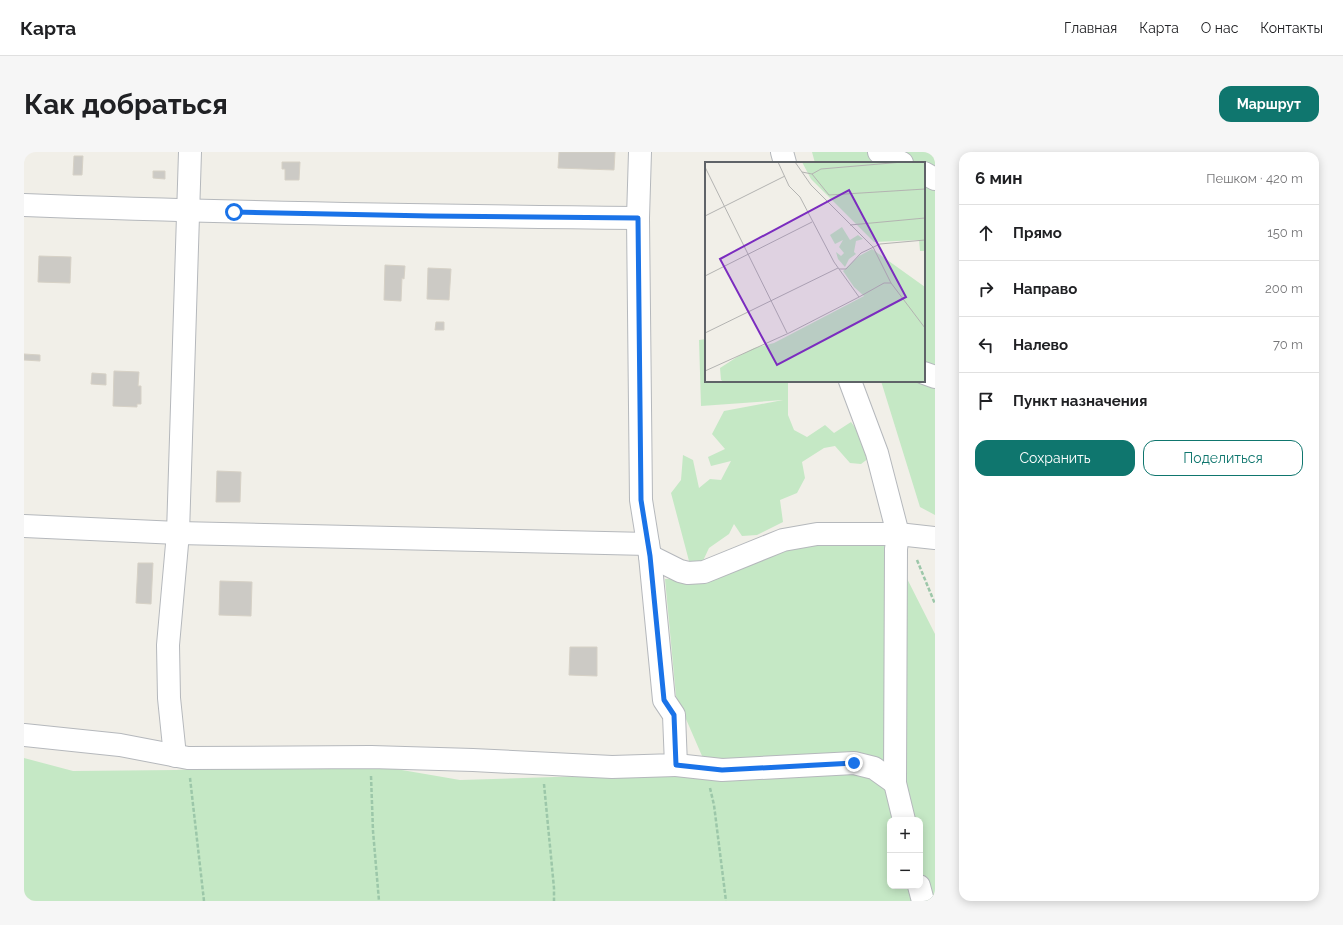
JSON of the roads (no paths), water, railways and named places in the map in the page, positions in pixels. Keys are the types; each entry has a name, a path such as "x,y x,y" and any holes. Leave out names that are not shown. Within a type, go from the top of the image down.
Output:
{"lane":[{"path":"182,757 168,698 168,645 178,532 190,152"},
{"path":"640,152 638,218 641,500 649,550 664,700 674,715 676,765"},
{"path":"782,152 785,162"},
{"path":"878,152 900,162"},
{"path":"925,173 935,178"},
{"path":"24,205 188,211 422,216 638,218"},
{"path":"925,373 935,377"},
{"path":"850,382 877,453 898,534 896,549 895,783 903,817"},
{"path":"24,526 649,550 680,571 688,573 704,572 783,540 817,534 898,534 935,538"},
{"path":"24,735 120,745 182,757 371,758 542,763 612,767 676,765 722,770 854,763 874,768 895,783"},
{"path":"920,889 923,901"}]}
